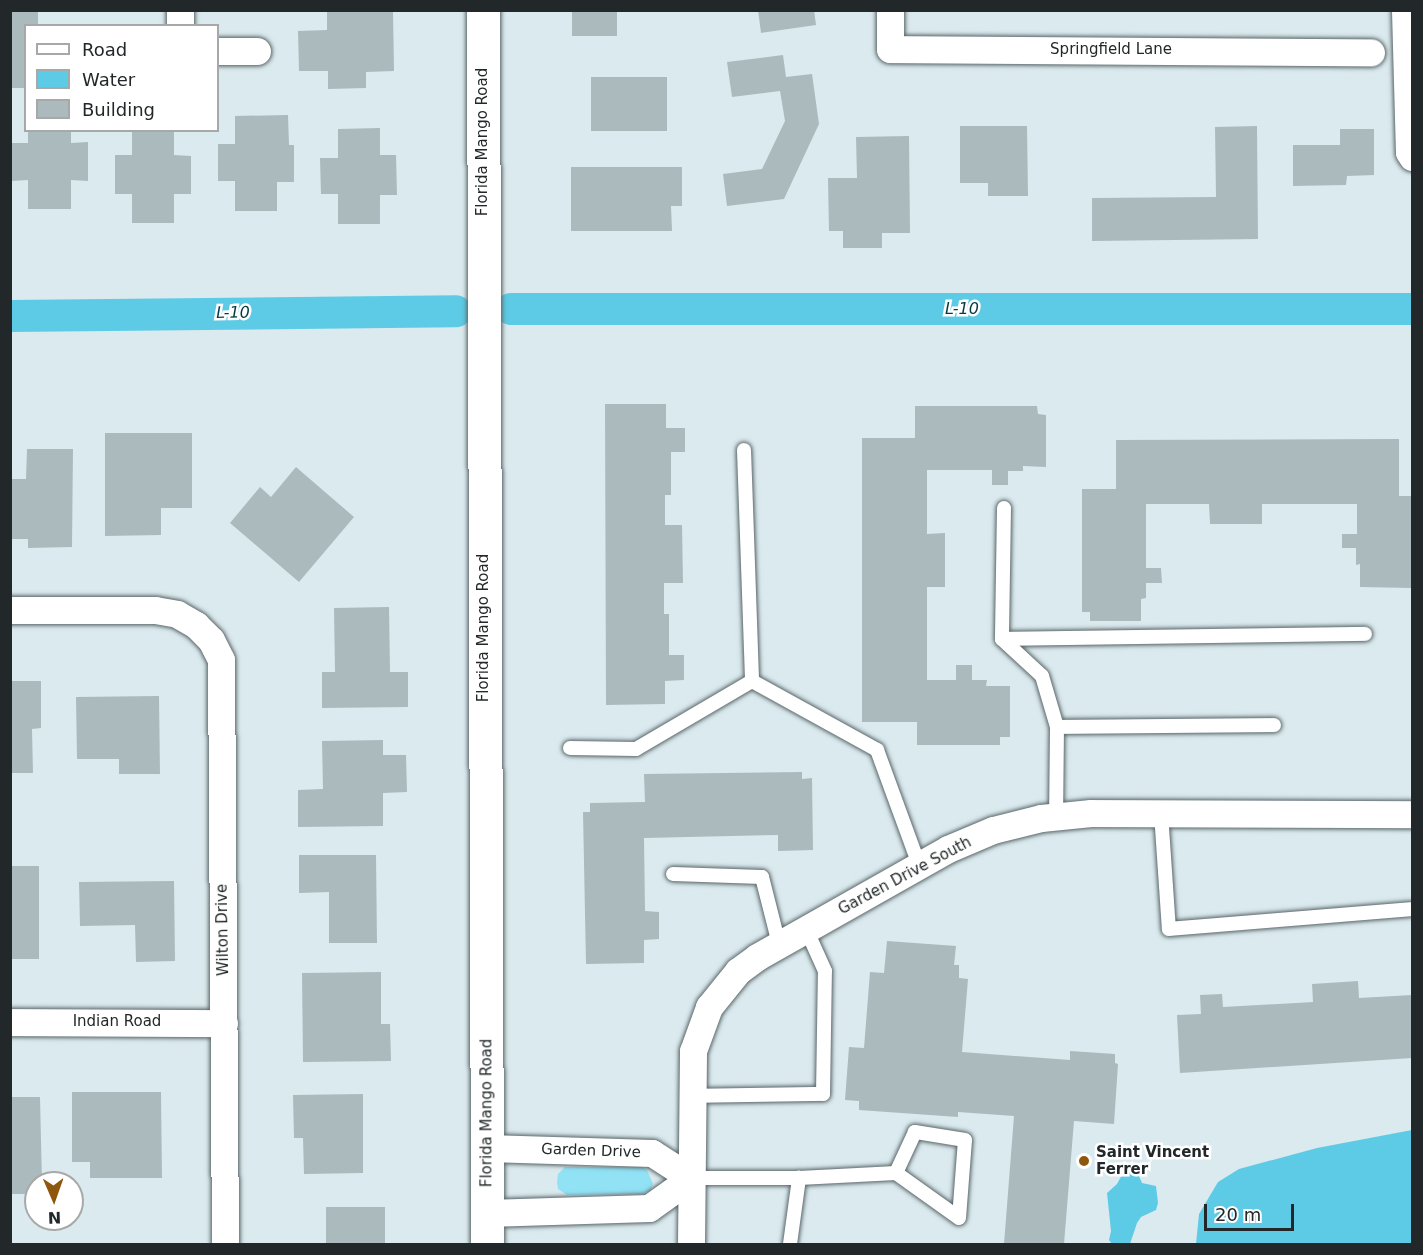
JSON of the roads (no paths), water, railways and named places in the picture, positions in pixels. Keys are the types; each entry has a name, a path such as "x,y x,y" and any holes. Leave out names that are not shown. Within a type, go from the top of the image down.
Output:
{"street":[{"name":"Florida Mango Road","path":"483,10 487,1229"},
{"name":"Springfield Lane","path":"890,10 890,49 1371,52"},
{"path":"1405,10 1409,152 1413,157"},
{"path":"219,51 256,51"},
{"name":"Wilton Drive","path":"10,610 155,610 177,614 196,625 211,640 221,660 225,1245"},
{"name":"Garden Drive South","path":"691,1245 693,1051 709,1007 738,971 779,944 948,849 993,830 1056,817 1090,813 1413,814"},
{"name":"Indian Road","path":"10,1022 224,1023"},
{"name":"Garden Drive","path":"487,1148 652,1154 691,1178"},
{"path":"487,1229 649,1208 691,1178"}],"lane":[{"path":"744,450 752,681"},
{"path":"1004,508 1002,639 1042,676 1058,727 1056,817"},
{"path":"1002,639 1365,634"},
{"path":"570,748 636,749 752,681"},
{"path":"752,681 877,750 919,866"},
{"path":"1058,727 1274,725"},
{"path":"1161,813 1169,929 1413,909"},
{"path":"673,874 762,878 779,944"},
{"path":"691,1096 823,1094 825,971 806,929"},
{"path":"691,1178 799,1178 896,1173 959,1218 965,1140 915,1132 896,1173"},
{"path":"790,1245 799,1178"}],"water":[{"path":"1412,1130 1412,1244 1196,1244 1199,1214 1218,1182 1239,1169 1317,1148"},
{"path":"1135,1167 1142,1183 1156,1186 1158,1203 1156,1210 1141,1217 1130,1244 1112,1244 1109,1240 1111,1231 1107,1193 1117,1184 1124,1171"}],"waterway":[{"name":"L-10","path":"511,309 1412,309"},
{"name":"L-10","path":"10,316 456,311"}],"place":[{"name":"Saint Vincent Ferrer","path":"1084,1161"}]}
